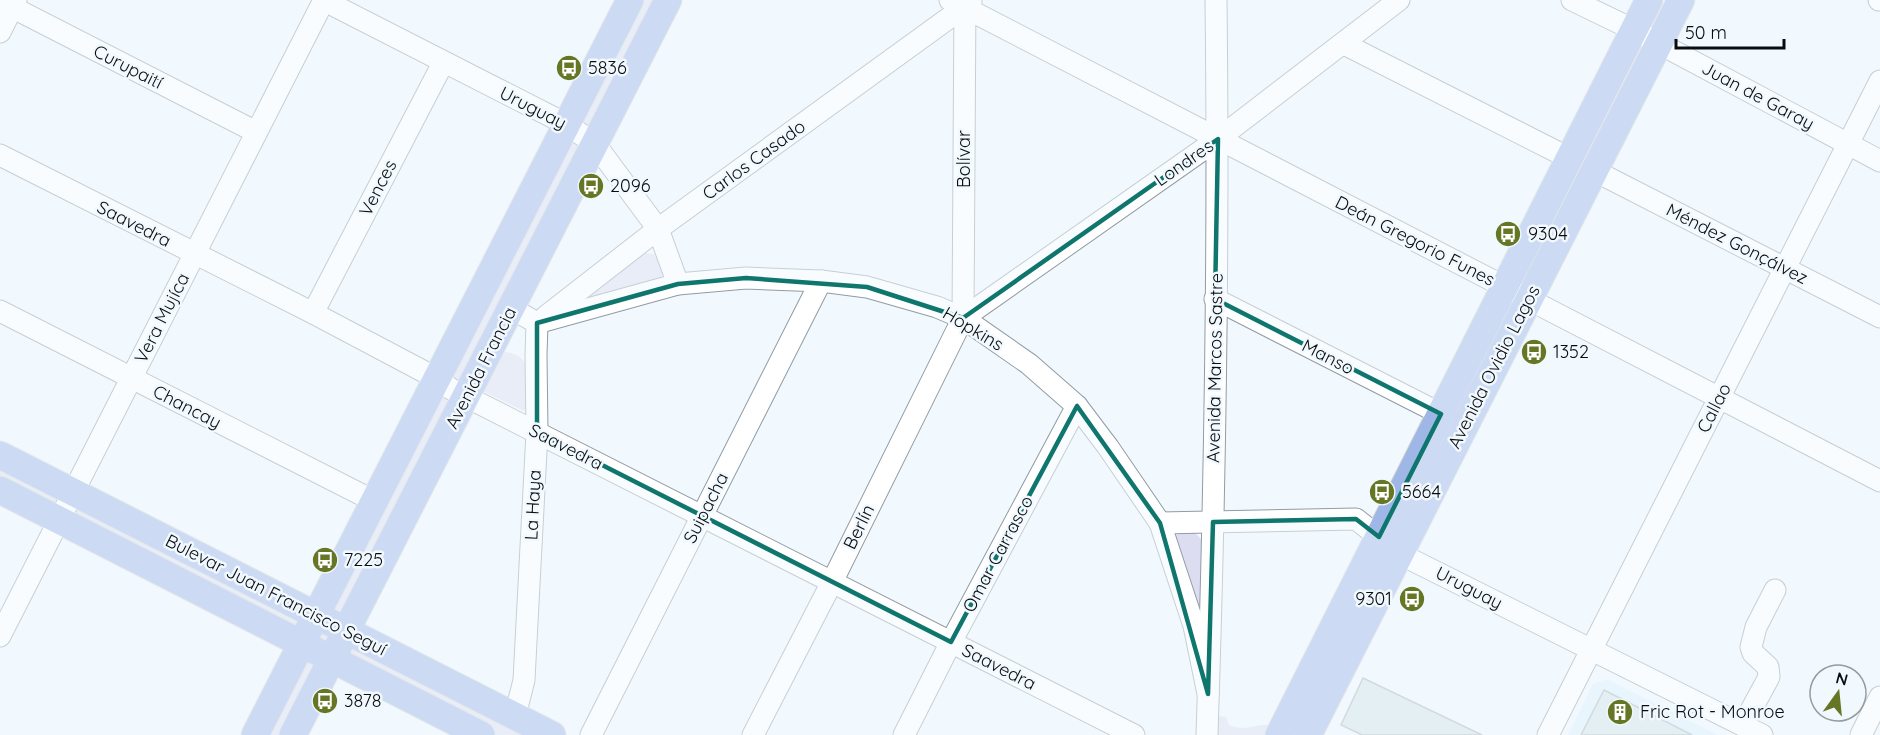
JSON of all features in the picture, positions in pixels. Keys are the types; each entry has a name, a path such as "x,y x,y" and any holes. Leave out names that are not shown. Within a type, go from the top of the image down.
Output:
{"main road":[{"name":"Avenida Francia","path":"255,735 435,378 630,0"},
{"name":"Avenida Francia","path":"293,735 668,0"},
{"name":"Avenida Ovidio Lagos","path":"1308,735 1401,554 1516,293 1569,158 1649,0"},
{"name":"Avenida Ovidio Lagos","path":"1279,735 1441,414 1595,171 1681,0"},
{"name":"Bulevar Juan Francisco Seguí","path":"0,455 552,735"},
{"name":"Bulevar Juan Francisco Seguí","path":"0,490 481,735"}],"street":[{"name":"Uruguay","path":"323,0 566,124 595,144 658,229 678,284"},
{"name":"Vera Mujíca","path":"0,636 323,0"},
{"name":"Avenida Marcos Sastre","path":"1207,735 1213,522 1218,139 1216,0"},
{"name":"Londres","path":"963,318 1218,139 1400,0"},
{"name":"Juan de Garay","path":"1572,0 1634,30 1880,161"},
{"name":"Deán Gregorio Funes","path":"963,2 1218,139 1880,481"},
{"name":"Carlos Casado","path":"537,323 658,229 963,2"},
{"name":"Bolívar","path":"963,2 963,318"},
{"path":"0,32 10,3"},
{"name":"Curupaití","path":"10,3 256,132"},
{"path":"1344,44 1569,158"},
{"name":"Vences","path":"313,313 443,63"},
{"name":"Callao","path":"1548,735 1880,81"},
{"name":"Saavedra","path":"0,155 313,313 466,396 1134,735"},
{"name":"Méndez Gonçálvez","path":"1595,171 1880,317"},
{"name":"Hopkins","path":"537,323 678,284 746,278 821,281 867,286 937,307 963,318 1029,364 1077,406 1160,523 1194,626 1208,694"},
{"name":"Suipacha","path":"591,735 821,281"},
{"name":"Manso","path":"1215,299 1441,414"},
{"path":"511,308 537,323"},
{"name":"Chancay","path":"0,311 374,501"},
{"name":"Berlín","path":"753,735 963,318"},
{"name":"La Haya","path":"515,716 524,680 537,432 537,323"},
{"name":"Omar Carrasco","path":"904,735 1077,406"},
{"name":"Uruguay","path":"1160,523 1356,519 1401,554 1762,735"},
{"path":"1743,725 1769,677 1768,667 1750,647 1756,627 1775,590"},
{"path":"1861,735 1880,697"}],"highlighted area":[{"path":"1218,139 1215,299 1441,414 1379,537 1356,519 1213,522 1208,694 1160,523 1077,406 951,642 537,432 537,323 678,284 746,278 867,287 963,318"}],"shaded area":[{"path":"629,0 668,0 346,630 552,735 481,735 332,659 293,735 255,735 301,644 0,490 0,455 316,615"},
{"path":"645,253 654,254 662,262 663,273 660,280 579,302"},
{"path":"505,352 522,358 526,364 528,388 527,406 524,411 482,391 497,355"},
{"path":"1182,531 1195,533 1203,543 1201,621 1174,542 1175,536"},
{"path":"1607,679 1718,735 1568,735 1593,684"},
{"path":"1219,716 1226,717 1229,725 1235,727 1268,725 1269,731 1266,735 1216,735 1216,719"}],"building":[{"path":"1363,678 1482,735 1362,735 1341,725"},
{"name":"Fric Rot - Monroe","path":"1604,690 1692,735 1581,735"}],"place":[{"name":"5836","path":"569,68"},
{"name":"2096","path":"591,186"},
{"name":"9304","path":"1508,234"},
{"name":"1352","path":"1534,352"},
{"name":"5664","path":"1382,492"},
{"name":"7225","path":"325,560"},
{"name":"9301","path":"1412,599"},
{"name":"3878","path":"325,701"},
{"name":"Fric Rot - Monroe","path":"1620,712"}]}
